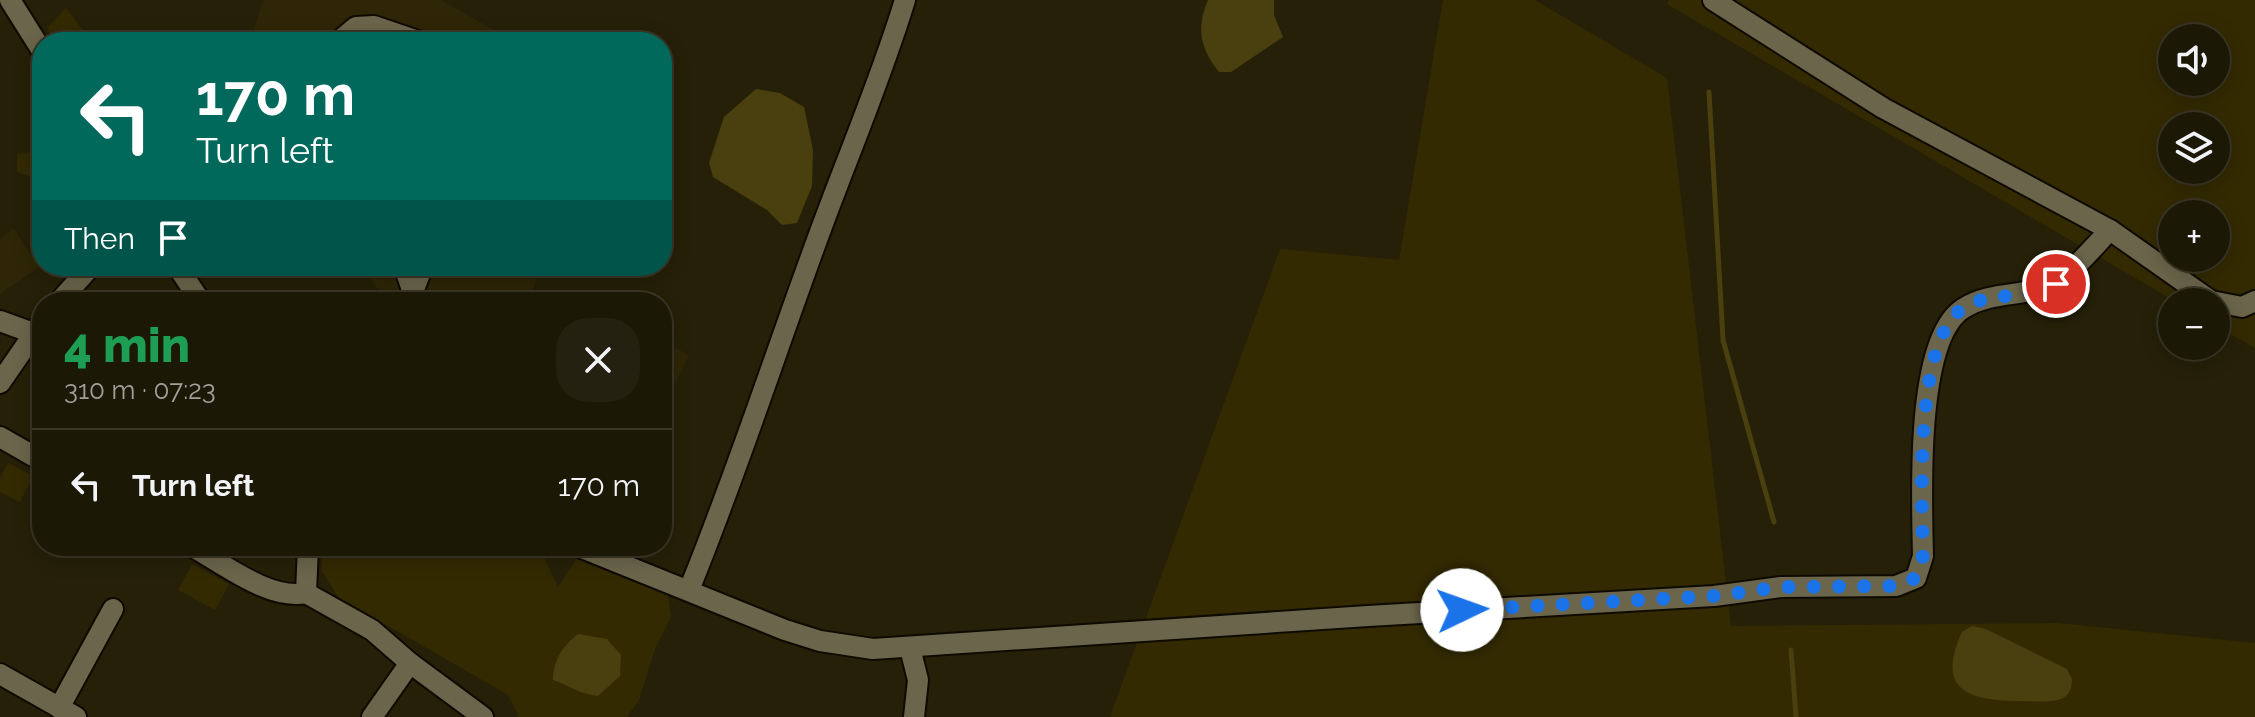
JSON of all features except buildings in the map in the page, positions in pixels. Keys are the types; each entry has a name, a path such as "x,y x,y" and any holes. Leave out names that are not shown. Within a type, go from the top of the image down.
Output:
{"street":[{"path":"10,0 32,35"},
{"path":"689,590 730,490 905,0"},
{"path":"1713,0 1883,108 2110,230 2211,301 2242,307 2255,301"},
{"path":"350,32 356,27 374,26 392,32"},
{"path":"602,556 785,630 820,641 873,649 1714,596 1781,587 1896,586 1916,578 1923,556 1925,409 1940,339 1961,309 1988,297 2027,293 2056,284 2110,230"},
{"path":"68,292 82,276"},
{"path":"0,321 32,327"},
{"path":"0,383 32,337"},
{"path":"0,437 32,455"},
{"path":"209,556 267,589 294,596 306,593 372,630 410,663 483,717"},
{"path":"306,593 308,556"},
{"path":"0,674 68,712 113,609"},
{"path":"910,648 918,680 914,717"},
{"path":"372,717 410,663"}],"shaded area":[{"path":"263,0 441,0 497,32 253,32"},
{"path":"1208,0 1274,0 1274,15 1283,37 1231,72 1219,72 1202,38 1202,20"},
{"path":"1443,0 1535,0 1667,78 1731,626 2058,623 2255,643 2255,717 1110,717 1280,249 1399,260"},
{"path":"1669,0 2255,0 2255,348 2230,334 2230,288 2158,288 2158,291 1667,4"},
{"path":"66,8 84,32 49,32 47,28"},
{"path":"756,89 780,93 804,107 813,150 812,186 797,223 782,225 767,210 713,177 709,163 724,117"},
{"path":"32,152 32,177 17,172 17,154"},
{"path":"14,229 32,256 32,272 0,294 0,239"},
{"path":"370,276 538,276 532,292 379,292"},
{"path":"672,346 689,355 672,390"},
{"path":"8,463 32,475 20,502 0,492 0,478"},
{"path":"322,556 543,556 558,587 577,558 668,594 671,617 655,649 639,700 627,717 519,717 508,695 338,597 322,571"},
{"path":"192,564 229,584 215,610 178,590"},
{"path":"1972,626 1986,629 2067,669 2072,679 2068,694 2051,701 2005,701 1974,695 1963,689 1956,681 1953,669 1954,652 1962,632"},
{"path":"578,634 607,639 621,655 620,676 598,696 553,680 560,654"}],"waterway":[{"path":"1709,92 1723,340 1774,522"},
{"path":"1791,650 1796,717"}],"route":[{"path":"1462,610 1714,596 1781,587 1896,586 1916,578 1923,556 1925,409 1940,339 1961,309 1988,297 2027,293 2056,284"}]}
